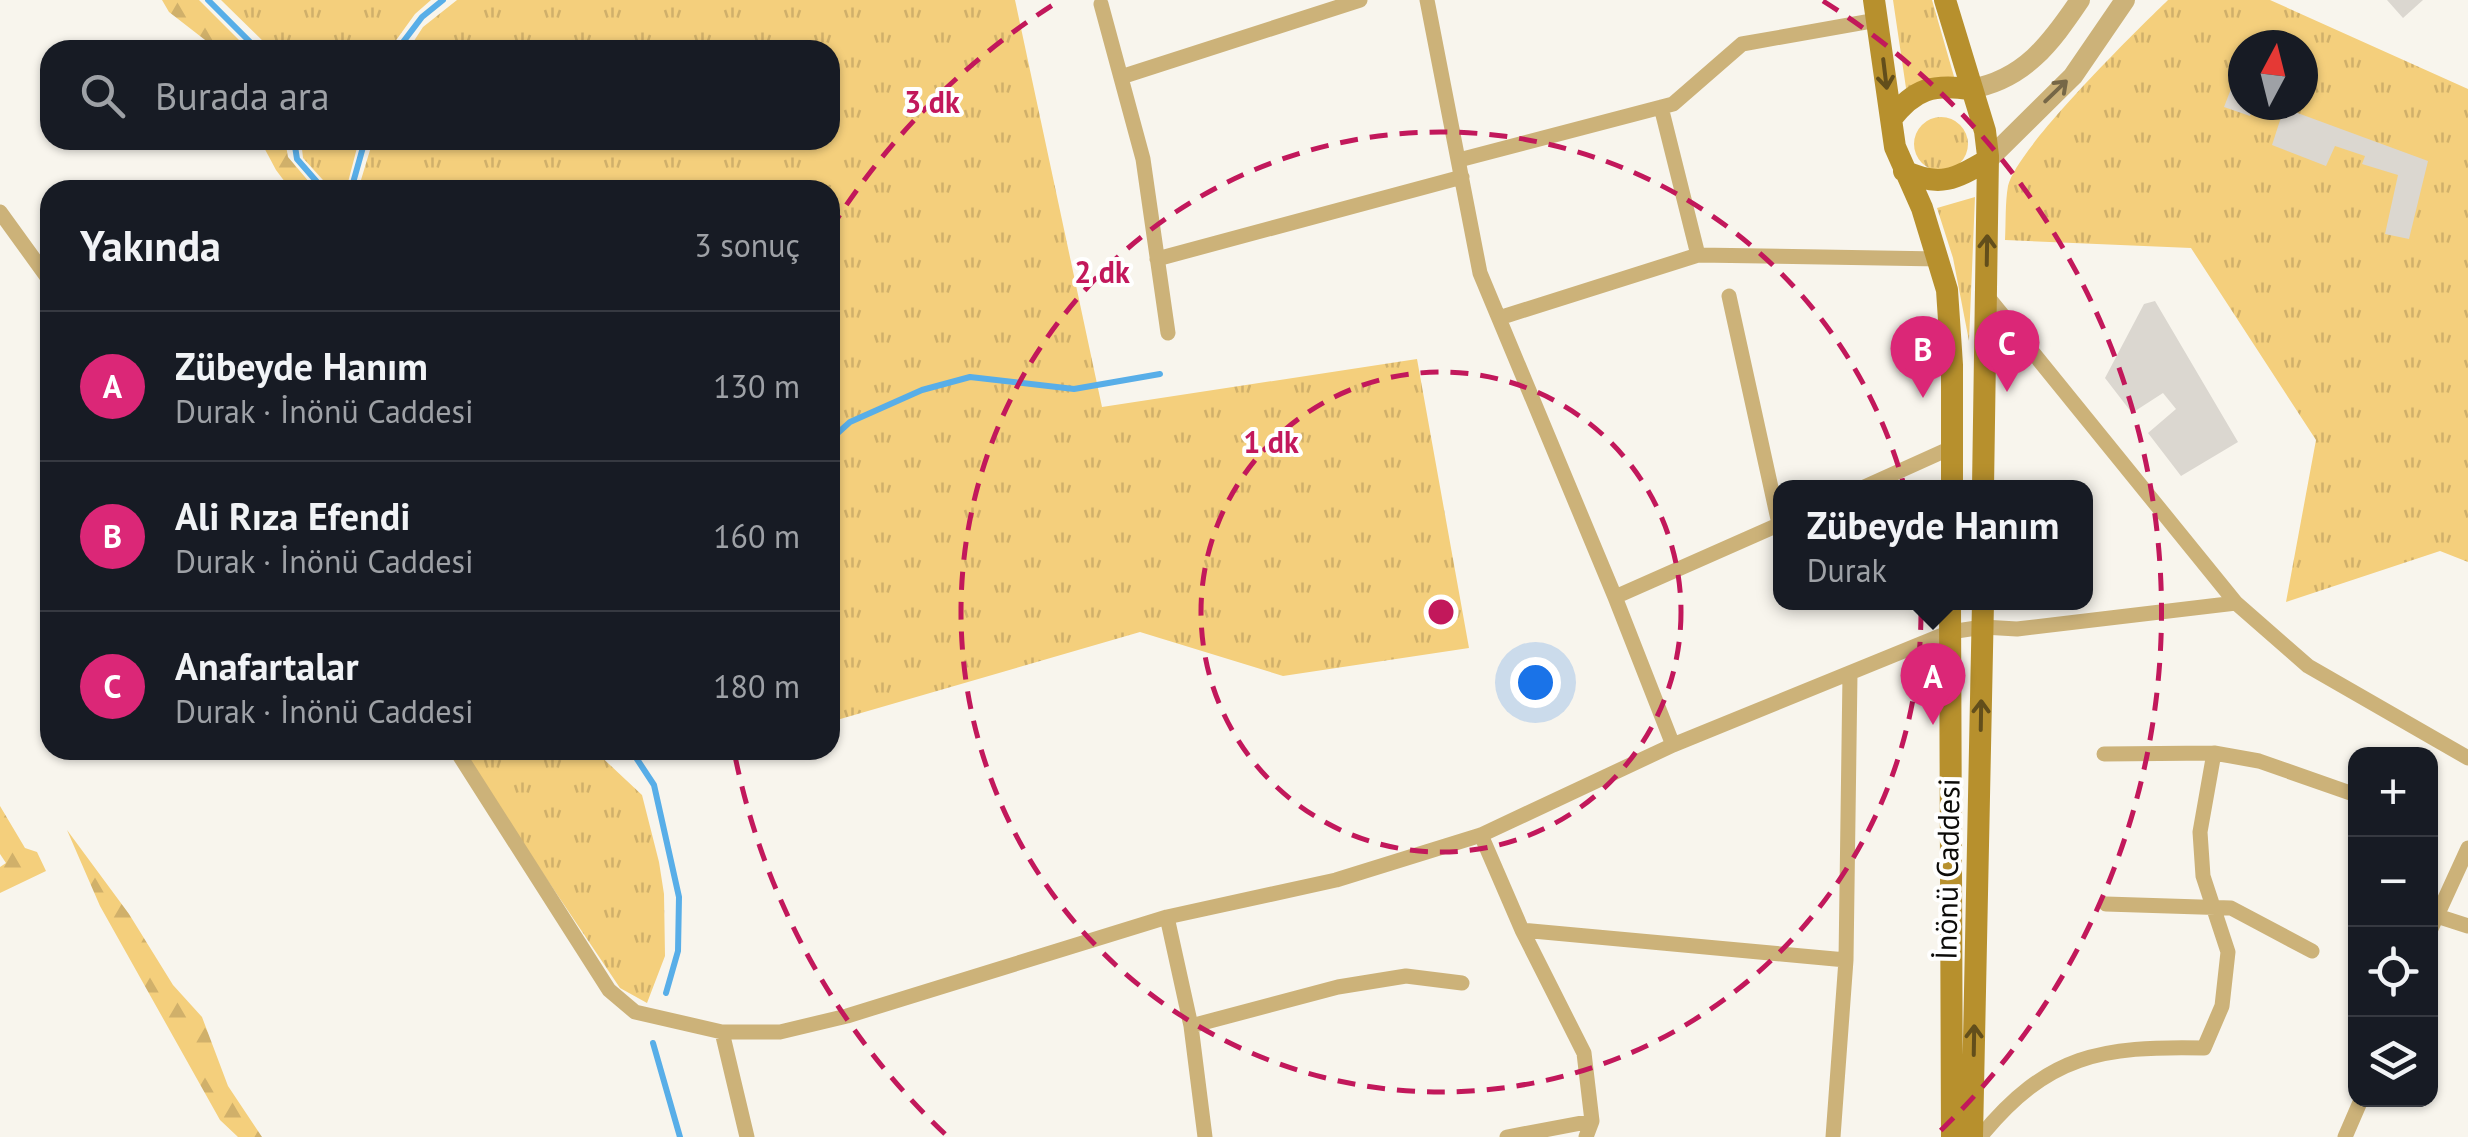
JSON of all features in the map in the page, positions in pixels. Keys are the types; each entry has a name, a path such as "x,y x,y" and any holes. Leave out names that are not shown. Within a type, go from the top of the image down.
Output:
{"main road":[{"path":"1946,0 1985,132 1988,160 1983,480"},
{"path":"1876,10 1895,147 1940,259 1951,324 1952,480"},
{"path":"1891,119 1915,93 1935,88 1970,89"},
{"path":"1904,171 1926,181 1939,181 1961,175 1988,160"},
{"name":"İnönü Caddesi","path":"1950,610 1952,1137"},
{"name":"İnönü Caddesi","path":"1972,1137 1983,610"}],"street":[{"path":"1120,77 1360,0"},
{"path":"1428,0 1480,273 1673,745"},
{"path":"1970,89 1990,86 2034,60 2080,0"},
{"path":"1988,160 2072,76 2126,0"},
{"path":"1101,4 1143,159 1168,332"},
{"path":"1157,260 1673,104 1742,44 1876,10"},
{"path":"1661,107 1698,255"},
{"path":"0,212 40,267"},
{"path":"1499,318 1698,255 1940,259"},
{"path":"1986,295 2236,604 2308,666 2468,758"},
{"path":"1728,296 1773,493"},
{"path":"1880,480 1953,447"},
{"path":"1615,597 1773,527"},
{"path":"462,760 609,990 635,1012 722,1032 780,1032 846,1016 1167,917 1336,880 1481,835 1673,745 1950,632 1983,627 2017,629 2236,604"},
{"path":"1833,1137 1846,960 1850,674"},
{"path":"2104,754 2214,754 2258,761 2348,792"},
{"path":"1980,1137 2026,1089 2054,1069 2081,1058 2112,1051 2204,1048 2222,1006 2228,952 2203,876 2200,832 2214,754"},
{"path":"1481,835 1522,930 1584,1053 1589,1129 1506,1137"},
{"path":"2438,915 2468,848"},
{"path":"2106,904 2231,908 2312,951"},
{"path":"1167,917 1191,1026 1205,1137"},
{"path":"2438,924 2468,926"},
{"path":"1522,930 1846,960"},
{"path":"1191,1026 1338,987 1406,976 1462,983"},
{"path":"722,1032 748,1137"},
{"path":"2345,1137 2358,1107"}],"green space":[{"path":"162,0 199,0 239,40 205,40 169,12"},
{"path":"221,0 431,0 396,40 262,40"},
{"path":"457,0 1015,0 1102,407 1417,359 1469,648 1283,676 1140,632 840,719 840,180 361,180 370,150 840,150 840,40 415,40 423,27"},
{"path":"1893,0 1932,0 1955,80 1906,88"},
{"path":"2168,0 2270,0 2468,89 2468,562 2440,551 2286,602 2316,440 2191,248 2005,240 2008,186 2016,169 2053,119"},
{"path":"1941,117 1960,125 1968,144 1960,163 1941,171 1922,163 1914,144 1922,125"},
{"path":"265,150 287,150 308,180 284,180"},
{"path":"302,150 356,150 349,180 323,180 303,158"},
{"path":"1975,197 1969,341 1953,258 1937,208"},
{"path":"469,760 605,760 642,795 664,894 665,956 647,1003 620,988"},
{"path":"0,806 25,848 37,852 46,871 0,893 0,867 6,863 0,854"},
{"path":"67,830 129,914 173,985 202,1017 228,1086 262,1137 238,1137 220,1120 100,906"}],"building":[{"path":"2387,0 2423,0 2403,18"},
{"path":"2280,120 2317,120 2428,161 2409,239 2385,234 2398,175 2362,164 2365,156 2335,146 2326,166 2272,145"},
{"path":"2155,301 2238,442 2181,476 2148,433 2176,409 2163,393 2132,413 2105,378 2144,304"}],"waterway":[{"path":"208,0 248,40"},
{"path":"405,40 422,17 443,0"},
{"path":"296,150 297,159 315,180"},
{"path":"354,180 362,150"},
{"path":"840,431 850,422 922,390 970,377 1074,389 1160,374"},
{"path":"638,760 654,785 679,897 678,951 666,993"},
{"path":"653,1043 680,1137"}],"place":[{"name":"Anafartalar","path":"2007,392"},
{"name":"Ali Rıza Efendi","path":"1923,398"},
{"name":"Zübeyde Hanım","path":"1933,725"}]}
